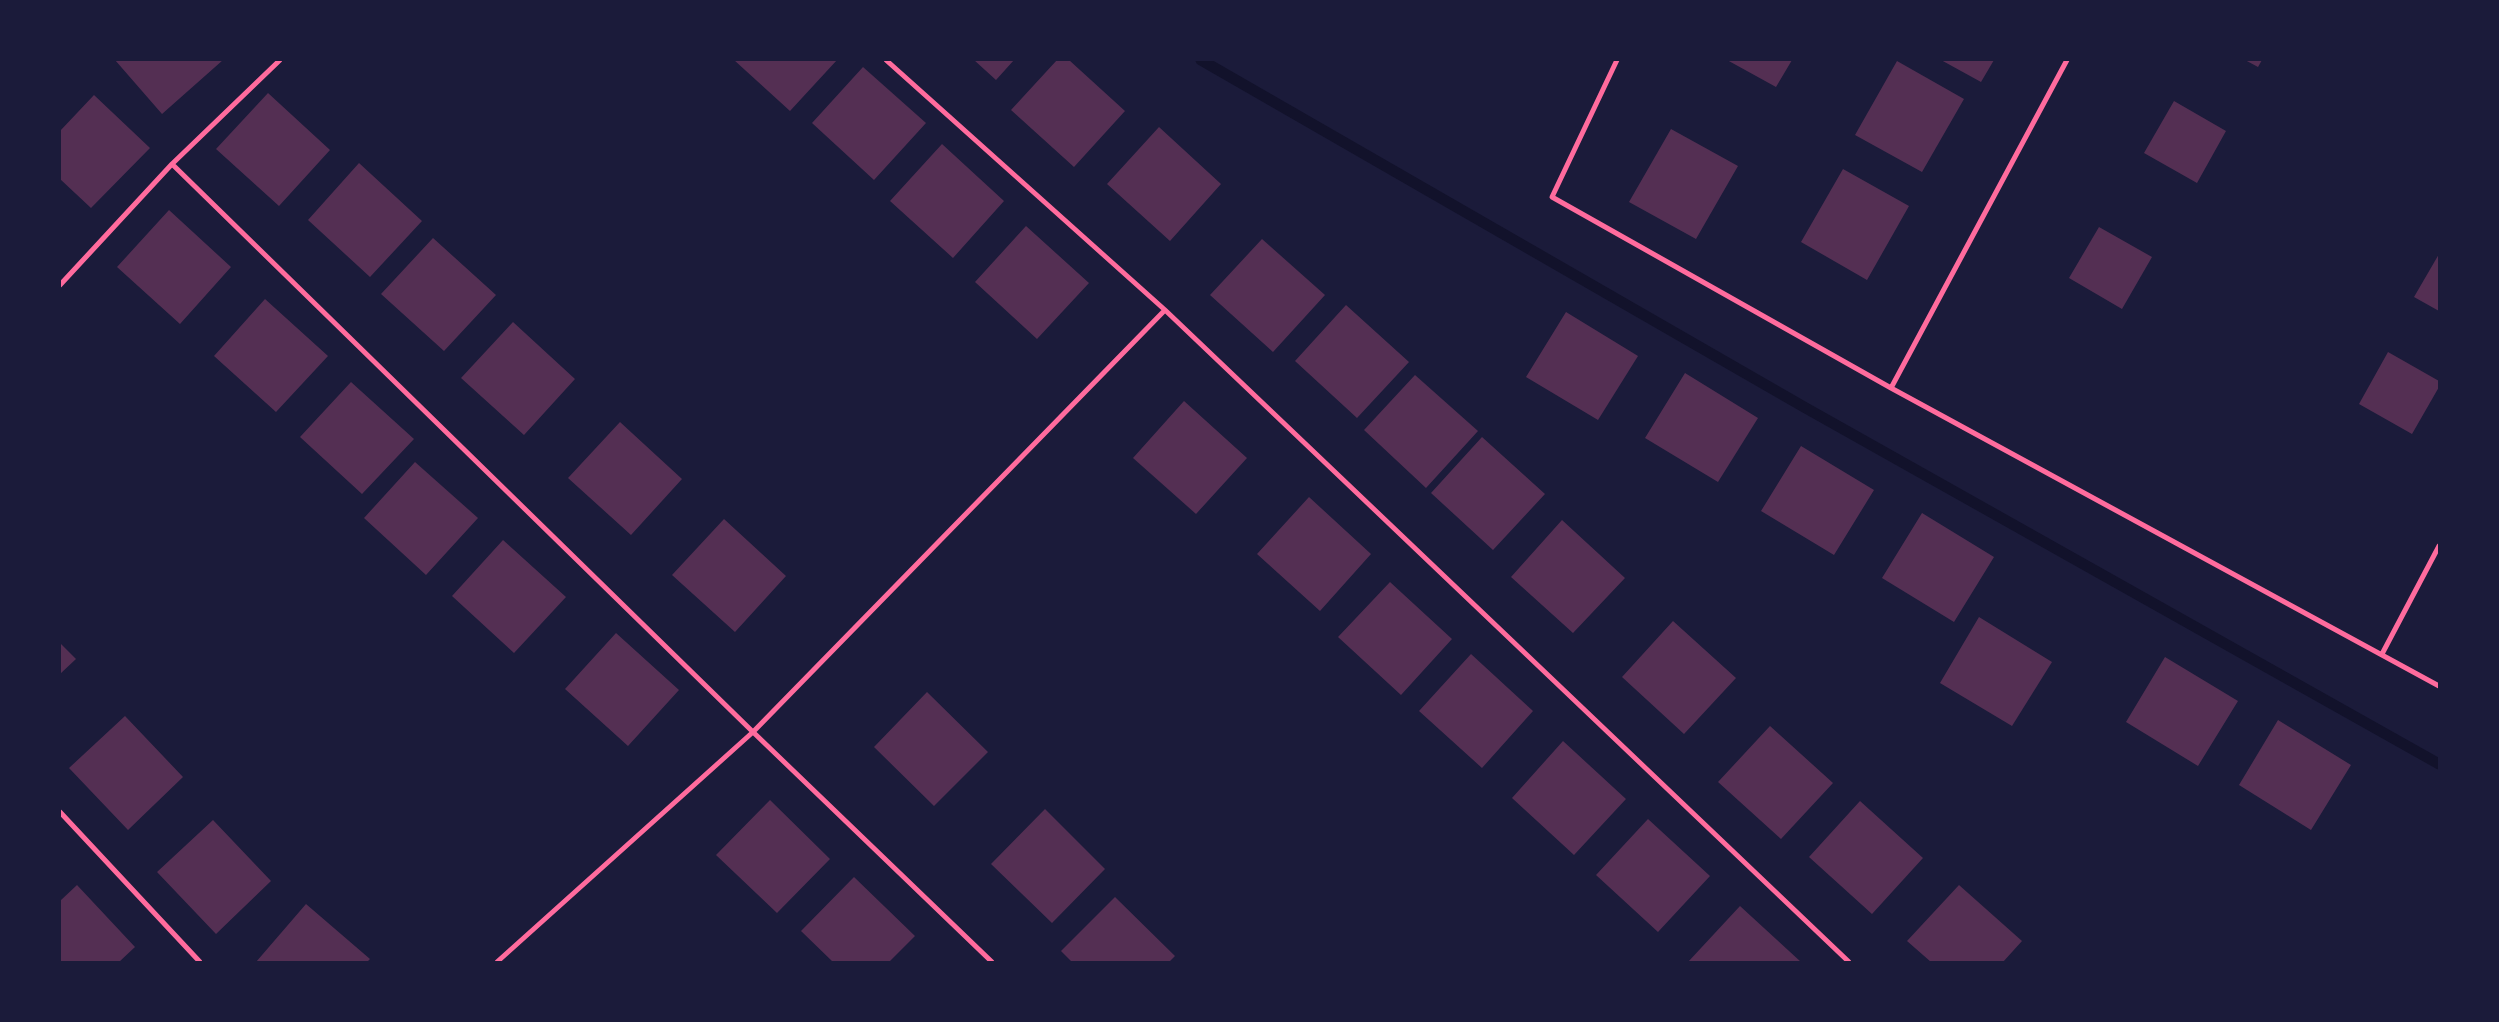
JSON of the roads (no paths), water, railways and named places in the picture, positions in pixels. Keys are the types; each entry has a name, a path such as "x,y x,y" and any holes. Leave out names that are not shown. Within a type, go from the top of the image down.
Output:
{"street":[{"path":"60,286 172,164 280,60"},
{"path":"886,60 1165,310 1849,962"},
{"path":"1617,60 1552,197 1892,388 2439,686"},
{"path":"1892,388 2067,60"},
{"path":"172,164 753,732 992,962"},
{"path":"498,962 753,732 1165,310"},
{"path":"2382,654 2439,546"},
{"path":"60,812 200,962"}],"waterway":[{"path":"1201,60 1804,407 2439,764"}]}
